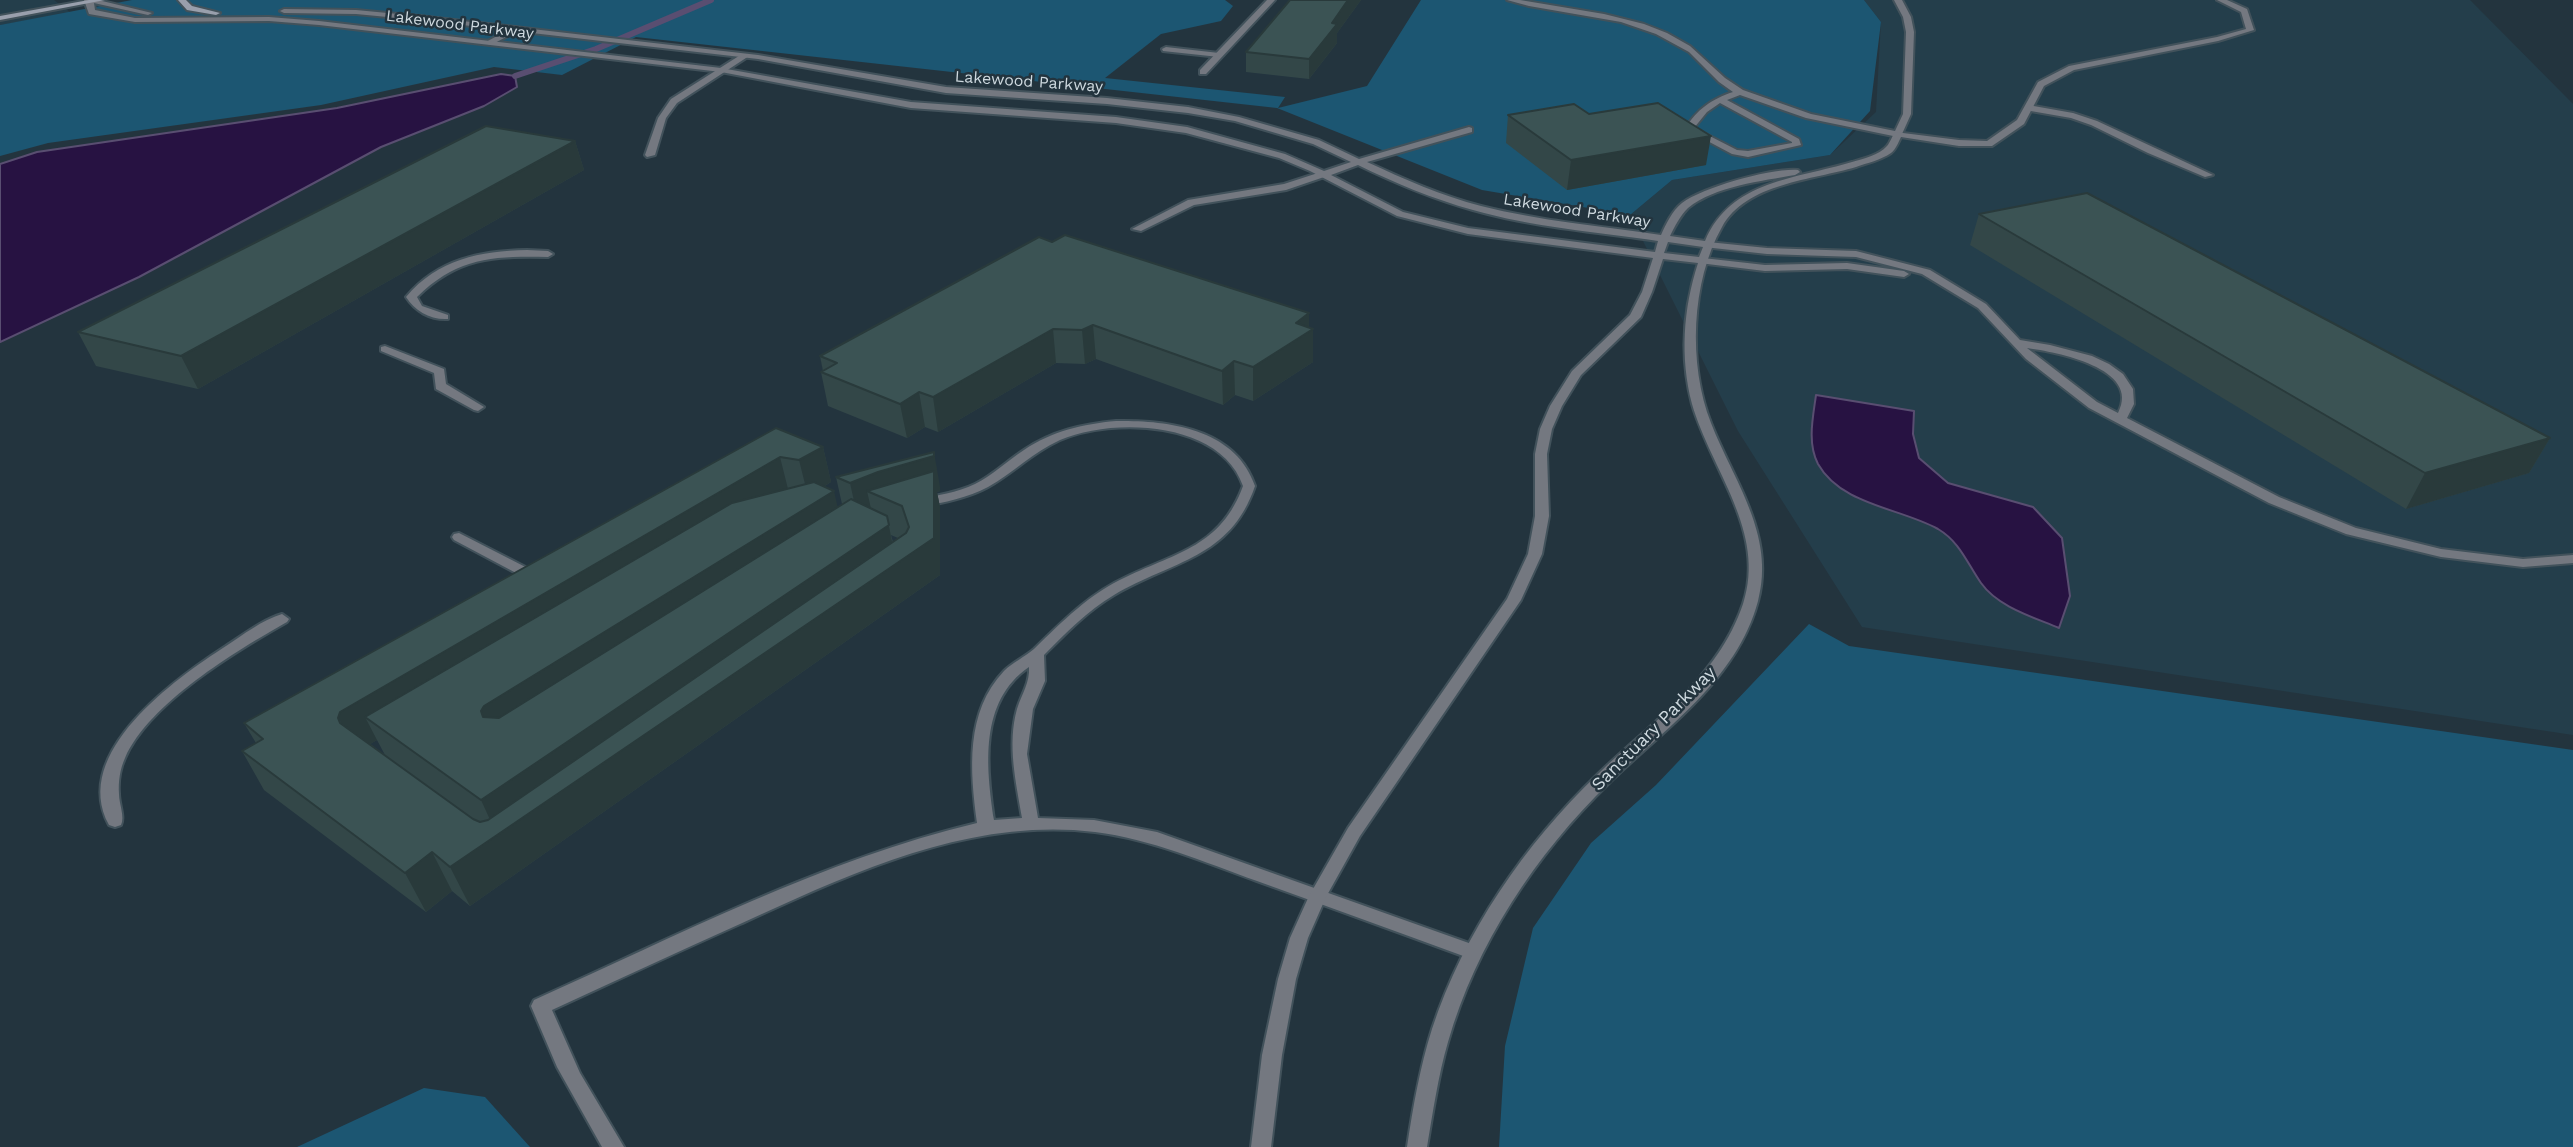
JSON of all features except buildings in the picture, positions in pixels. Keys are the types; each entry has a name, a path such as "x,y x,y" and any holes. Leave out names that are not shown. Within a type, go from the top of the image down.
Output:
{"street":[{"path":"0,18 49,0"},
{"path":"0,18 101,0"},
{"path":"183,0 190,8 216,13"},
{"path":"1203,72 1271,0"},
{"path":"1511,0 1604,15 1658,32 1689,49 1730,88 1809,116 1898,134 1959,143 1989,144 2021,122 2042,84 2072,68 2218,39 2250,30 2244,11 2221,0"},
{"path":"1261,1147 1272,1055 1298,938 1318,896 1392,775 1514,600 1535,554 1542,516 1541,454 1546,429 1556,406 1576,373 1635,317 1647,292 1664,239 1675,217 1686,205 1713,191 1769,175 1818,172 1867,161 1890,149 1907,114 1910,32 1907,17 1898,0"},
{"name":"Lakewood Parkway","path":"89,1 137,12 356,12 745,56 946,90 1107,101 1200,112 1282,131 1360,161 1422,190 1476,208 1512,216 1708,245 1767,251 1856,254 1905,265 1926,272 1941,282 1895,272 1847,266 1765,268 1657,257 1429,223 1387,208 1324,174 1252,146 1187,130 1116,120 911,105 721,70 295,20 119,19 92,12 89,1"},
{"path":"488,43 517,29"},
{"path":"1166,49 1219,55"},
{"path":"650,155 666,110 687,90 745,56"},
{"path":"1719,99 1796,141 1796,145 1748,154 1735,152 1689,129 1719,99 1740,92"},
{"path":"2028,108 2073,116 2094,123 2208,175"},
{"path":"1137,229 1191,202 1286,187 1360,161 1469,130"},
{"name":"Sanctuary Parkway","path":"1417,1147 1430,1071 1448,1010 1473,952 1508,894 1555,830 1601,780 1689,699 1717,666 1738,635 1751,602 1757,575 1757,549 1740,499 1704,421 1692,374 1691,323 1703,261 1724,215 1737,204 1770,187 1818,172"},
{"path":"444,317 418,308 411,297 433,276 472,256 548,254"},
{"path":"1941,282 1982,306 2020,343 2030,357 2093,405 2274,500 2351,531 2441,553 2523,563 2573,559"},
{"path":"2020,343 2091,359 2115,375 2126,387 2128,404 2120,419"},
{"path":"385,349 440,371 440,386 478,407"},
{"path":"908,507 973,489 1037,447 1069,434 1104,426 1139,424 1183,430 1225,449 1238,460 1249,486 1241,513 1216,539 1108,592 1075,616 1037,654 1008,676 991,704 982,731 979,780 986,827"},
{"path":"459,537 547,584"},
{"path":"115,821 110,804 111,776 118,755 130,736 158,708 225,653 282,619"},
{"path":"1031,824 1019,754 1025,709 1037,681 1037,654"},
{"path":"614,1147 589,1109 549,1033 541,1006 806,886 878,858 986,827 1031,824 1094,826 1157,838 1473,952"}],"shaded area":[{"path":"0,0 54,0 71,13 0,25"},
{"path":"132,0 1225,0 1233,6 1221,21 1161,34 1105,78 1285,97 1278,108 1367,86 1421,0 1864,0 1881,22 1870,111 1830,155 1672,180 1630,215 1482,190 1277,108 636,37 562,75 494,67 321,105 48,143 0,156 0,25"},
{"path":"1864,0 2470,0 2573,104 2573,735 1862,627 1738,431 1630,215 1672,180 1830,155 1876,112 1881,22"},
{"path":"501,74 515,76 517,87 484,106 381,147 139,277 0,342 0,164 37,152 337,108"},
{"path":"1816,395 1914,411 1913,434 1919,458 1948,483 2033,507 2062,538 2070,596 2059,628 1997,599 1981,583 1958,547 1946,534 1923,522 1856,497 1828,478 1818,464 1813,447"},
{"path":"1809,624 1849,646 2573,750 2573,1147 1499,1147 1505,1046 1533,928 1591,843 1656,785"},
{"path":"424,1088 485,1097 530,1147 297,1147"}],"waterway":[{"path":"515,76 596,49 711,0"}]}
